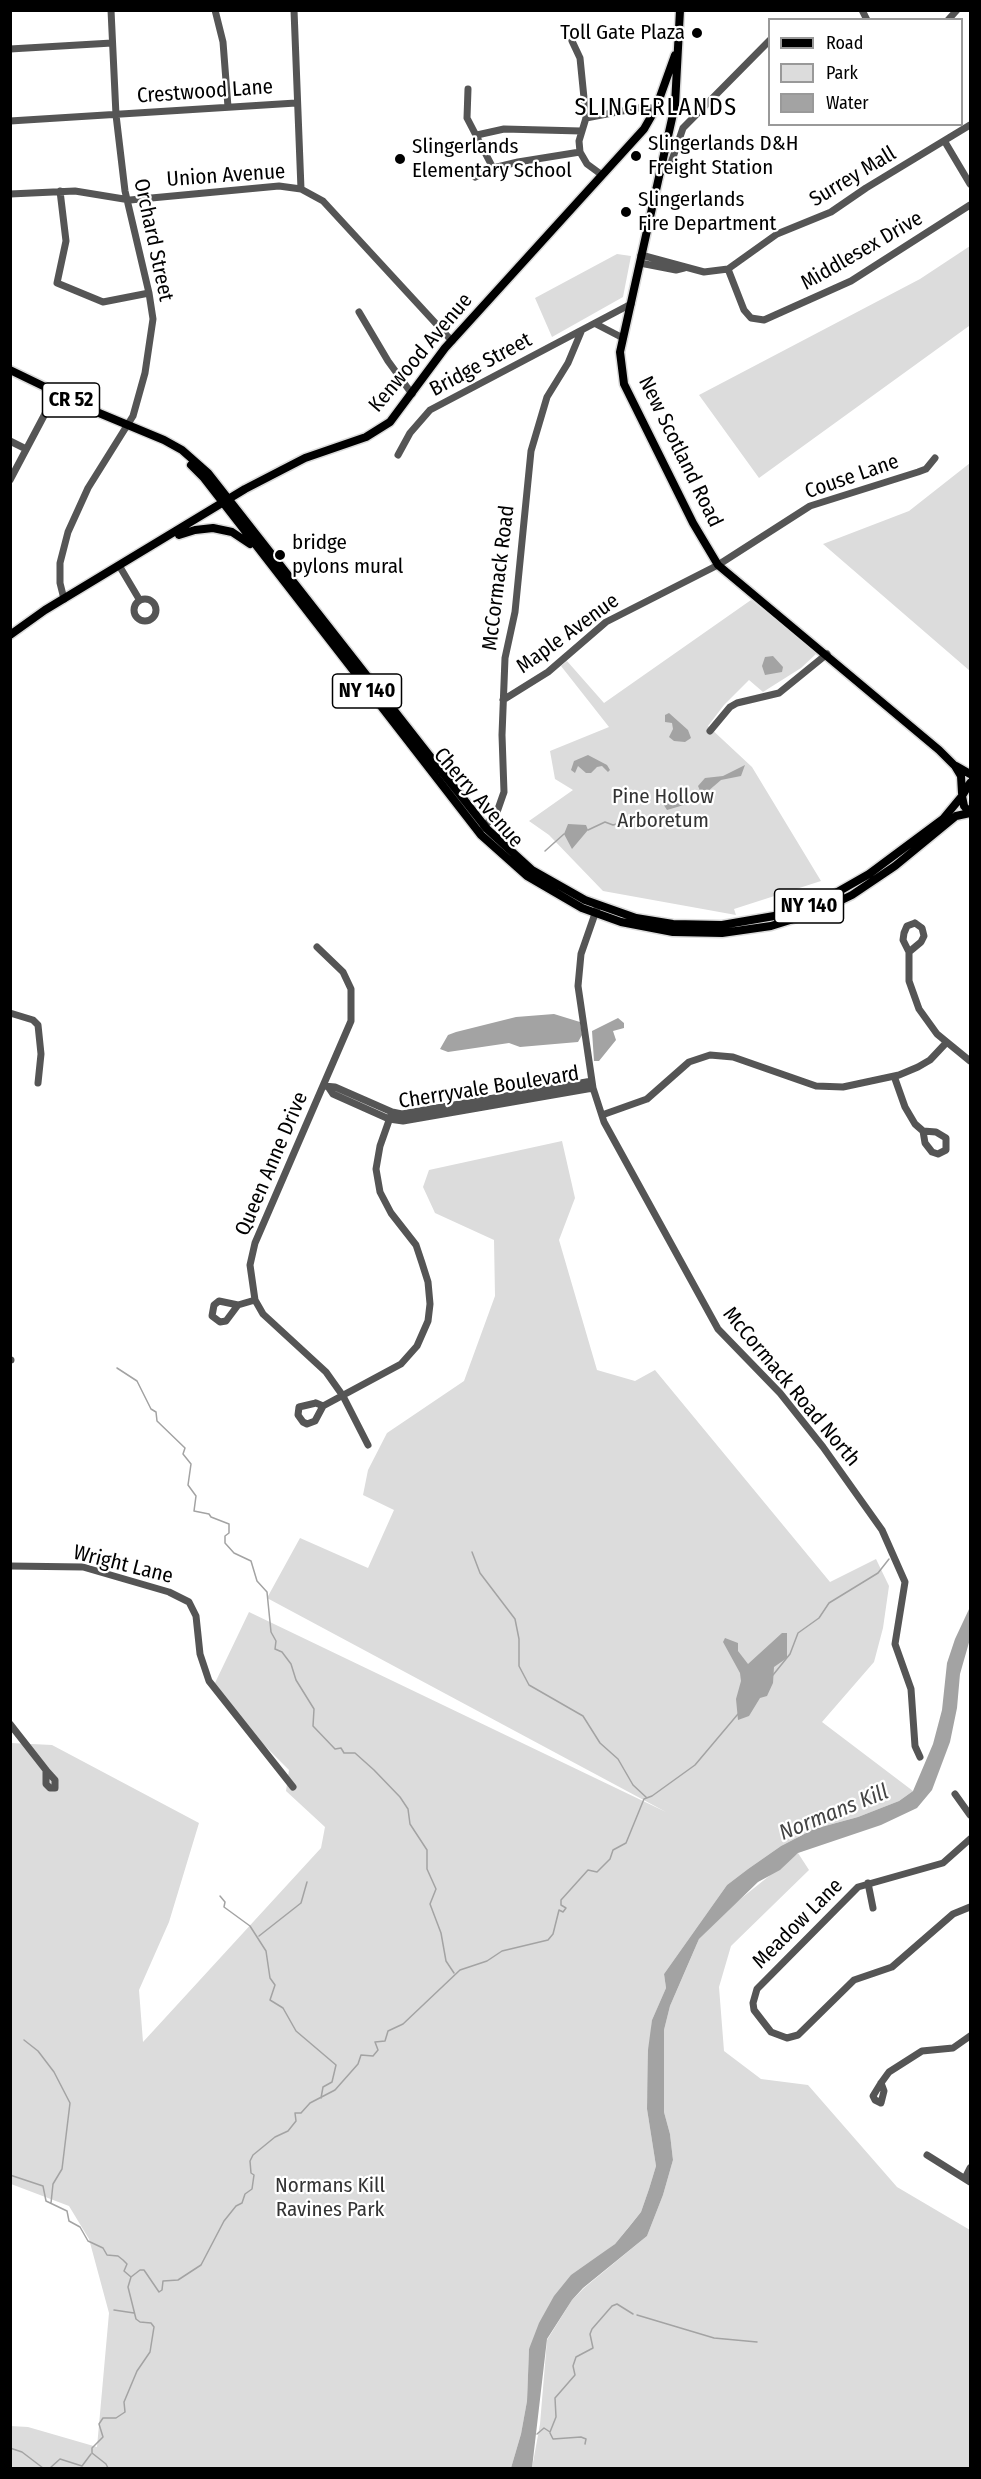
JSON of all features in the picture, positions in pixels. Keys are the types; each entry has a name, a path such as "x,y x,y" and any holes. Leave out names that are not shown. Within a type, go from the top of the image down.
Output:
{"main road":[{"name":"New Scotland Road","path":"680,10 675,105 623,338 620,362 628,395 693,523 718,565 826,654 955,766 970,774"},
{"name":"Kenwood Avenue","path":"10,634 63,599 120,567 226,501 305,458 375,433 397,415 452,341 644,129 656,108 678,49"},
{"name":"Cherry Avenue","path":"10,370 131,426 186,460 226,501 482,829 527,876 558,896 648,928 684,933 740,932 783,923 819,911 852,895 890,870 956,816 970,813"},
{"name":"NY 140","path":"146,551 189,531 213,528 237,535 262,549"},
{"path":"955,766 961,776 964,806 970,813"},
{"name":"Cherry Avenue","path":"596,909 685,925 733,924 780,915 827,898 864,878 943,819 970,783"}],"street":[{"name":"Orchard Street","path":"63,599 60,563 73,517 131,426 153,319 149,293 126,199 116,115 111,10"},
{"path":"215,10 223,42 228,107"},
{"path":"294,10 301,189"},
{"path":"573,41 580,58 586,118 581,131 580,152 587,164 602,175"},
{"path":"660,173 670,166 683,128 768,42"},
{"path":"10,50 112,43"},
{"path":"468,89 467,118 493,168"},
{"name":"Crestwood Lane","path":"10,121 296,103"},
{"path":"586,118 638,108 656,108"},
{"name":"Surrey Mall","path":"728,269 777,234 831,212 970,125"},
{"path":"477,135 504,129 581,131"},
{"path":"945,142 970,184"},
{"path":"475,177 493,168 580,152"},
{"name":"Union Avenue","path":"10,194 60,191 126,199 279,186 301,189 323,201 452,341"},
{"path":"60,191 65,254 56,281 75,292 103,302 149,293"},
{"name":"Middlesex Drive","path":"728,269 744,310 751,318 764,321 851,281 970,206"},
{"path":"641,259 676,270 684,268 704,272 728,269"},
{"name":"Bridge Street","path":"398,455 410,433 430,410 631,304"},
{"path":"360,312 388,361 412,394"},
{"path":"596,324 623,338"},
{"name":"McCormack Road","path":"482,829 497,812 504,792 505,658 515,612 531,451 547,397 568,363 581,332"},
{"path":"10,480 56,393"},
{"path":"10,441 26,449"},
{"name":"Couse Lane","path":"718,565 810,506 926,469 935,458"},
{"name":"Maple Avenue","path":"503,700 548,672 606,622 718,565"},
{"path":"120,567 139,599"},
{"path":"710,731 730,707 779,693 826,654"},
{"name":"McCormack Road North","path":"596,909 584,943 578,969 578,986 593,1085 602,1115 718,1329 779,1392 816,1438 871,1513 886,1538 905,1582 895,1644 911,1689 915,1746 920,1757"},
{"name":"Queen Anne Drive","path":"317,947 343,972 351,989 353,1006 347,1035 326,1087 255,1243 250,1265 255,1300 263,1314 326,1372 343,1396 368,1445"},
{"path":"909,951 908,973 915,999 925,1019 946,1042 970,1061"},
{"path":"10,1013 33,1020 38,1025 41,1054 38,1083"},
{"path":"602,1115 647,1099 689,1062 710,1055 733,1057 816,1086 843,1087 894,1076 930,1060 946,1042"},
{"path":"894,1076 905,1107 915,1124 923,1131"},
{"name":"Cherryvale Boulevard","path":"390,1116 474,1106 593,1085"},
{"name":"Queen Anne Drive","path":"326,1087 333,1094 390,1116"},
{"path":"323,1406 401,1364 417,1346 428,1321 430,1304 416,1245 391,1213 380,1192 376,1169 390,1116"},
{"path":"238,1305 255,1300"},
{"name":"Wright Lane","path":"10,1566 83,1567 169,1592 189,1602 196,1616 201,1654 209,1681 293,1787"},
{"path":"10,1724 46,1770"},
{"path":"954,1794 970,1815"},
{"name":"Meadow Lane","path":"970,1839 950,1859 937,1866 868,1882 843,1900 757,1989 753,2003 754,2010 771,2032 786,2038 803,2033 848,1984 867,1974 892,1967 954,1914 970,1907"},
{"path":"868,1882 873,1908"},
{"path":"881,2083 890,2072 922,2051 953,2048 970,2036"},
{"path":"927,2155 968,2180 970,2168"}],"green space":[{"path":"970,246 970,328 969,326 759,478 699,395 920,279"},
{"path":"617,254 631,256 623,297 552,337 535,298"},
{"path":"970,463 970,671 823,544 909,511"},
{"name":"Pine Hollow Arboretum","path":"751,600 817,653 801,668 763,692 749,680 724,705 708,726 752,767 821,881 734,909 736,915 603,891 549,835 529,821 573,790 555,779 550,751 609,727 561,666 567,661 604,703"},
{"name":"Normans Kill Ravines Park","path":"562,1141 575,1198 559,1240 597,1370 635,1381 655,1370 830,1582 876,1559 889,1586 883,1628 874,1662 822,1722 913,1791 899,1801 858,1817 814,1829 781,1846 748,1869 727,1885 664,1974 666,1988 652,2020 647,2109 656,2166 649,2189 641,2212 615,2244 597,2258 529,2349 527,2401 521,2434 511,2468 11,2468 10,2426 28,2427 97,2447 109,2313 89,2239 69,2206 11,2184 11,1743 52,1745 199,1823 169,1922 139,1990 143,2042 321,1848 325,1827 286,1791 289,1770 260,1741 214,1685 249,1612 666,1812 267,1598 300,1538 368,1568 394,1510 363,1495 368,1470 387,1433 464,1381 495,1296 494,1240 435,1213 423,1187 429,1170"},
{"path":"798,1853 809,1870 731,1946 719,1987 724,2051 761,2079 808,2085 897,2187 970,2230 970,2468 532,2468 540,2424 547,2340 572,2300 647,2236 663,2195 673,2160 670,2134 664,2112 664,2030 670,2006 699,1939 729,1908"}],"water":[{"path":"773,656 783,667 782,672 765,675 762,666 765,657"},
{"path":"669,713 688,730 691,738 685,742 674,741 669,737 673,729 672,723 665,722 665,715"},
{"path":"588,755 607,765 610,770 608,772 602,766 597,767 591,773 586,773 578,766 575,773 571,770 574,761"},
{"path":"745,765 741,776 721,780 707,792 701,793 698,786 705,778 723,776"},
{"path":"661,790 681,802 694,802 667,810 660,799"},
{"path":"568,824 586,825 588,830 572,849 564,834"},
{"path":"554,1014 580,1022 582,1035 578,1042 520,1047 509,1043 448,1052 440,1049 448,1035 456,1032 516,1017"},
{"path":"618,1018 624,1023 624,1028 613,1031 616,1040 599,1061 594,1061 592,1031"},
{"path":"970,1607 970,1639 960,1674 957,1708 950,1742 932,1790 917,1808 881,1825 798,1853 780,1870 758,1882 699,1939 670,2006 664,2030 664,2112 670,2134 673,2160 663,2195 647,2236 583,2288 572,2300 547,2339 532,2468 511,2468 521,2434 527,2401 529,2349 539,2323 554,2296 571,2275 615,2244 629,2227 641,2212 649,2189 656,2166 647,2109 648,2050 652,2020 666,1988 664,1974 727,1885 748,1869 781,1846 814,1829 858,1817 899,1801 913,1791 933,1744 942,1710 947,1663"},
{"path":"782,1633 787,1633 787,1658 774,1667 773,1683 767,1696 760,1698 749,1716 738,1720 736,1699 741,1681 740,1673 723,1642 725,1638 738,1643 738,1651 748,1664"}],"waterway":[{"path":"588,830 605,822 613,825 624,822 627,826"},
{"path":"545,851 564,834"},
{"path":"117,1368 137,1381 151,1409 156,1412 157,1421 185,1448 183,1454 191,1464 188,1485 196,1496 194,1511 209,1514 229,1524 229,1533 225,1536 225,1543 234,1553 251,1561 257,1581 267,1592 271,1632 276,1641 275,1649 282,1652 291,1664 296,1680 314,1709 313,1726 335,1749 341,1748 344,1753 355,1753 400,1797 408,1809 410,1824 427,1850 427,1869 436,1889 430,1904 441,1933 446,1961 454,1973"},
{"path":"472,1552 480,1573 515,1619 519,1639 519,1666 529,1685 583,1716 600,1743 618,1759 633,1785 647,1798"},
{"path":"773,1675 790,1654 798,1633 819,1618 829,1603 878,1573 889,1559"},
{"path":"108,2468 92,2453 92,2448 103,2437 99,2424 103,2418 116,2418 125,2412 124,2402 137,2371 150,2352 154,2327 151,2323 140,2322 136,2319 128,2287 131,2277 140,2270 144,2270 159,2292 162,2290 163,2281 178,2280 201,2265 224,2221 236,2206 242,2203 245,2194 252,2189 254,2175 251,2173 250,2161 253,2155 275,2137 288,2131 296,2121 295,2113 301,2113 310,2103 335,2090 358,2064 361,2055 373,2056 378,2050 375,2042 385,2041 388,2031 403,2024 460,1970 487,1961 502,1951 548,1940 553,1934 559,1910 563,1912 566,1908 561,1905 561,1900 588,1870 597,1872 610,1859 613,1850 626,1843 644,1799 652,1796 695,1765 738,1714"},
{"path":"259,1936 301,1903 307,1882"},
{"path":"220,1896 225,1902 224,1907 250,1926 266,1951 270,1978 275,1985 270,2000 283,2008 296,2031 336,2065 332,2082 323,2087 321,2098"},
{"path":"24,2040 38,2051 54,2072 70,2103 62,2169 53,2184 51,2203"},
{"path":"10,2175 43,2186 46,2201 67,2211 69,2221 80,2227 88,2241 103,2248 107,2255 118,2256 123,2260 127,2264 124,2271 131,2277"},
{"path":"537,2434 544,2428 550,2432 556,2417 555,2398 575,2375 573,2366 576,2357 593,2348 590,2334 592,2329 612,2306 617,2304 633,2314"},
{"path":"114,2310 134,2313"},
{"path":"637,2315 714,2338 757,2342"},
{"path":"550,2433 553,2439 581,2437 586,2439 585,2444"},
{"path":"10,2448 22,2452 43,2468"},
{"path":"50,2468 60,2459 82,2466 91,2454"}],"place":[{"name":"Toll Gate Plaza","path":"697,33"},
{"name":"Slingerlands D&H Freight Station","path":"636,156"},
{"name":"Slingerlands Elementary School","path":"400,159"},
{"name":"Slingerlands Fire Department","path":"626,212"},
{"name":"bridge pylons mural","path":"280,555"}],"district":[{"name":"SLINGERLANDS","path":"656,108"}],"water label":[{"name":"Normans Kill","path":"834,1813"}]}
